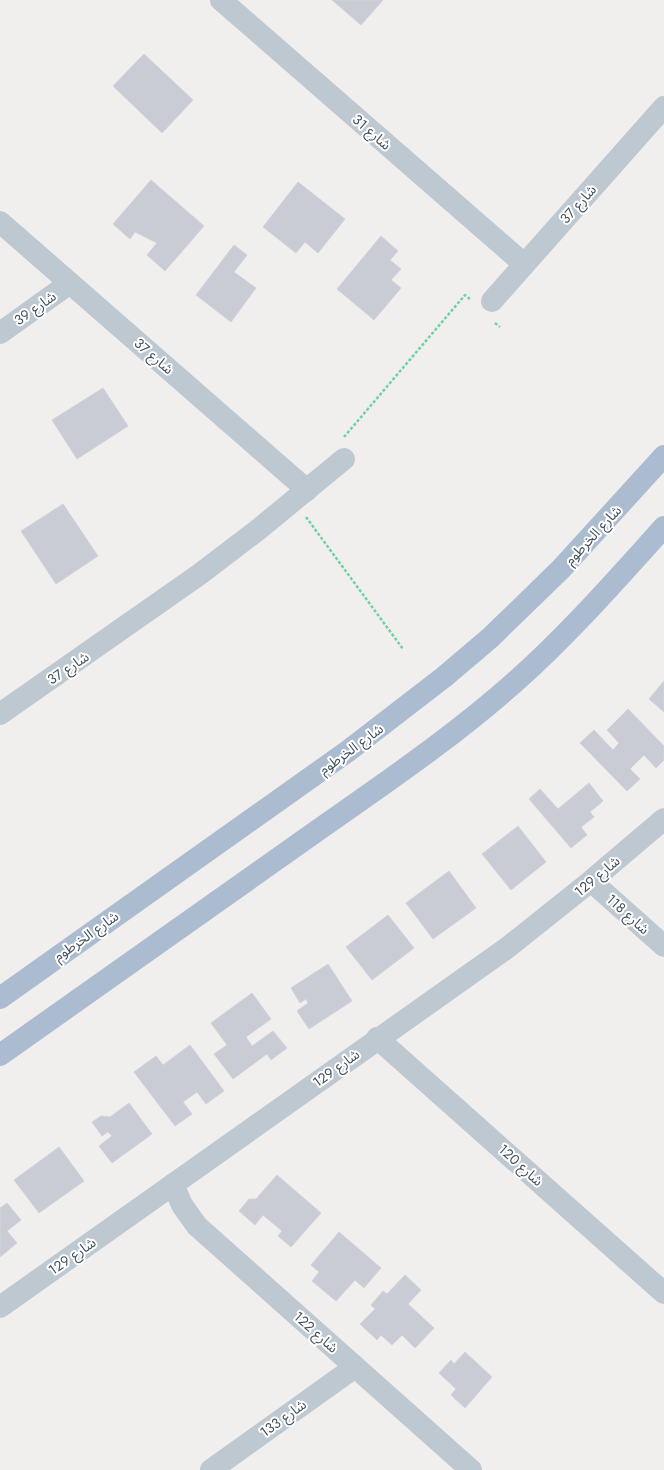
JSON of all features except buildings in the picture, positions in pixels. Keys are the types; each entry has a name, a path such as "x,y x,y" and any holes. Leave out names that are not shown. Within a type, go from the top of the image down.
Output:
{"main road":[{"name":"شارع الخرطوم","path":"0,998 348,751 444,677 490,638 561,569 664,456"},
{"path":"0,1055 396,777 471,719 517,681 560,639 602,597 664,527"}],"street":[{"name":"شارع 31","path":"221,0 524,264"},
{"name":"شارع 37","path":"487,309 524,264 664,107"},
{"name":"شارع 37","path":"0,222 70,283 301,496"},
{"name":"شارع 39","path":"0,333 70,283"},
{"name":"شارع 37","path":"0,714 176,592 301,496 343,449"},
{"name":"شارع 129","path":"0,1307 377,1038 507,948 664,820"},
{"name":"شارع 118","path":"591,881 664,946"},
{"name":"شارع 120","path":"377,1038 664,1293"},
{"name":"شارع 122","path":"173,1184 182,1205 197,1226 471,1470"},
{"name":"شارع 133","path":"211,1470 355,1367"}],"path":[{"path":"343,449 465,295 487,309 500,327"},
{"path":"301,496 403,649"}]}
